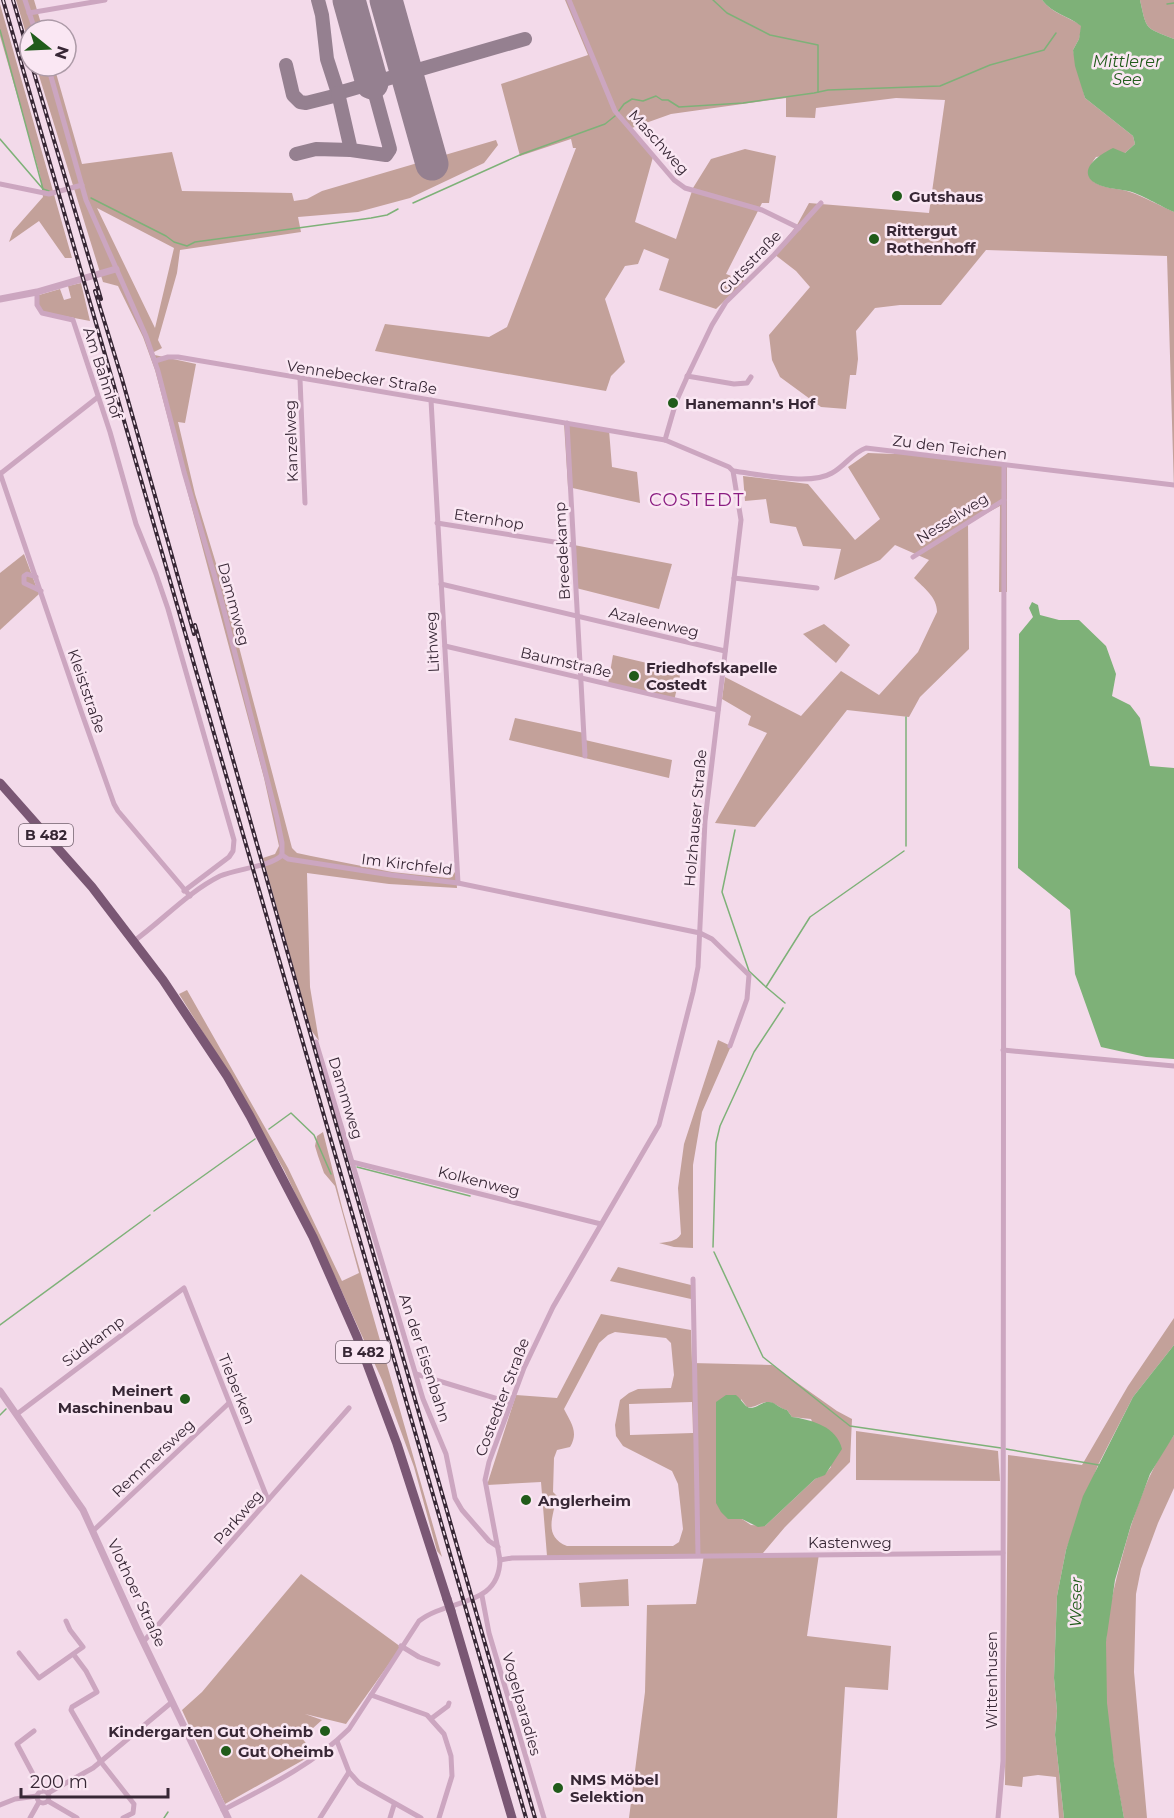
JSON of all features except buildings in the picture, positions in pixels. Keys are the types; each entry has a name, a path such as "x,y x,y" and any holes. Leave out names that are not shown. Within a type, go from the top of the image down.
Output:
{"main road":[{"name":"B 482","path":"0,783 92,886 170,989 227,1076 313,1237 346,1310 375,1383 451,1611 512,1818"}],"street":[{"path":"25,0 30,18"},
{"path":"29,14 105,0"},
{"name":"Maschweg","path":"569,0 617,113 668,174 685,188 762,210 799,228"},
{"path":"51,78 89,208 155,361"},
{"path":"0,184 49,194 82,185"},
{"name":"Gutsstraße","path":"665,440 676,402 687,376 726,302 782,248 821,203"},
{"path":"0,299 37,292 116,269"},
{"name":"Am Bahnhof","path":"37,292 37,305 42,313 73,320 136,524 168,609 234,840 234,851 229,857 184,891"},
{"name":"Vennebecker Straße","path":"155,361 178,357 665,440"},
{"name":"Dammweg","path":"155,361 228,624 277,818 282,855"},
{"path":"687,376 734,384 747,383 751,377"},
{"name":"Kanzelweg","path":"300,379 305,503"},
{"path":"0,474 98,397"},
{"name":"Lithweg","path":"431,400 458,883"},
{"name":"Breedekamp","path":"567,423 585,756"},
{"path":"665,440 729,467 733,471"},
{"name":"Zu den Teichen","path":"733,471 792,479 825,477 855,453 866,448 1174,485"},
{"name":"Wittenhusen","path":"998,1818 1003,1761 1004,466"},
{"name":"Holzhauser Straße","path":"601,1224 659,1125 698,967 704,829 741,520 733,471"},
{"name":"Kleiststraße","path":"0,474 114,804 189,896"},
{"name":"Nesselweg","path":"913,557 1004,500"},
{"name":"Eternhop","path":"437,523 573,545"},
{"path":"36,577 27,574 24,576 24,584 40,591"},
{"path":"734,578 817,588"},
{"name":"Azaleenweg","path":"441,584 725,651"},
{"name":"Baumstraße","path":"445,646 718,710"},
{"path":"134,941 189,896 222,875 244,867 272,862 282,855"},
{"name":"Im Kirchfeld","path":"282,855 288,859 458,883 700,933"},
{"path":"700,933 712,939 749,975 747,999 730,1046"},
{"name":"Dammweg","path":"316,1042 352,1162"},
{"path":"1003,1050 1174,1066"},
{"name":"Kolkenweg","path":"352,1162 601,1224"},
{"name":"An der Eisenbahn","path":"352,1162 428,1413 446,1454 455,1498 482,1533 498,1547"},
{"name":"Costedter Straße","path":"500,1560 485,1480 489,1462 524,1368 553,1306 601,1224"},
{"path":"693,1279 698,1555"},
{"name":"Tieberken","path":"184,1288 268,1500"},
{"name":"Südkamp","path":"17,1414 184,1288"},
{"path":"416,1374 511,1403"},
{"name":"Vlothoer Straße","path":"0,1391 66,1483 94,1530 172,1702 228,1818"},
{"name":"Remmersweg","path":"94,1530 229,1403"},
{"name":"Parkweg","path":"144,1641 349,1408"},
{"name":"Kastenweg","path":"500,1560 698,1555 1003,1553"},
{"path":"223,1810 271,1785 337,1741 350,1729 419,1621 429,1613 482,1596 496,1579 500,1570 500,1560"},
{"name":"Vogelparadies","path":"482,1596 489,1633 544,1818"},
{"path":"19,1653 39,1678 74,1655 83,1647 66,1621"},
{"path":"401,1646 419,1657 438,1664"},
{"path":"74,1655 97,1692 72,1707 71,1710 101,1762 134,1804 133,1813 123,1818"},
{"path":"371,1695 432,1718 444,1734 449,1744 453,1767 450,1785 439,1818"},
{"path":"0,1805 15,1799 41,1795 101,1762 172,1702"},
{"path":"432,1718 449,1703"},
{"path":"34,1731 16,1744 43,1803 48,1801"},
{"path":"337,1741 349,1772 359,1783 394,1805 421,1818"},
{"path":"320,1818 349,1772"},
{"path":"41,1795 77,1818"},
{"path":"30,1818 41,1795"},
{"path":"390,1818 394,1805"}],"shaded area":[{"path":"16,0 34,0 39,18 21,18"},
{"path":"565,0 1042,0 1056,12 1082,26 1073,50 1085,98 1133,136 1135,144 1125,153 1096,157 1089,176 1098,184 1136,194 1174,212 1174,489 1167,256 986,250 941,305 900,305 875,308 856,331 858,359 856,375 850,375 846,409 821,407 780,377 772,360 769,335 810,287 796,271 774,254 797,225 809,203 929,213 945,100 896,98 816,108 815,118 786,117 786,98 671,114 629,129 653,157 635,222 676,239 693,188 711,159 745,149 776,156 769,203 762,203 726,274 745,281 716,309 659,290 669,259 644,249 638,264 625,266 605,299 625,362 611,376 606,391 375,351 385,324 489,337 507,327 576,148 573,148 571,139 520,156 501,84 588,55"},
{"path":"1140,0 1174,0 1174,39 1149,27 1144,18"},
{"path":"0,4 18,68 18,78 21,78 72,258 65,258 39,221 9,242 13,231 43,197 40,175 0,36"},
{"path":"40,78 57,78 82,164 172,152 182,191 292,193 294,201 307,199 322,191 496,140 498,145 484,163 410,198 358,212 298,217 301,232 180,250 177,273 158,340 162,348 150,354 196,364 185,423 178,422 195,494 224,590 292,848 297,853 392,872 448,878 452,877 456,870 457,888 389,884 307,873 310,987 319,1041 311,1030 263,858 275,854 279,846 264,778 155,370 143,337 118,286 103,282","holes":["97,208 174,248 155,328"]},
{"path":"81,283 90,321 43,312 37,305 39,295 60,289 64,300 71,298 68,286"},
{"path":"564,423 609,430 612,467 637,472 640,503 568,487"},
{"path":"895,452 1007,466 1007,592 999,592 1000,506 968,523 969,649 920,697 909,717 847,710 755,827 715,823 767,733 748,725 751,716 722,699 725,677 801,716 841,671 879,695 918,652 937,612 932,597 914,578 929,560 895,545 880,560 834,580 841,549 803,546 796,527 770,523 766,499 745,501 743,476 808,484 855,540 880,519 848,467 868,453 894,454"},
{"path":"574,545 672,564 659,609 576,588"},
{"path":"24,554 39,594 0,630 0,573"},
{"path":"824,624 850,645 836,663 803,634"},
{"path":"613,655 681,671 674,701 608,684"},
{"path":"515,718 584,733 585,740 672,760 669,778 509,740"},
{"path":"187,990 288,1168 342,1281 359,1273 335,1186 324,1173 315,1146 317,1136 323,1132 343,1211 442,1557 437,1551 414,1467 382,1380 284,1170 226,1069 179,994"},
{"path":"718,1040 731,1046 702,1112 693,1165 693,1248 674,1247 659,1243 674,1240 681,1234 678,1188 684,1144"},
{"path":"618,1267 691,1285 691,1299 610,1281"},
{"path":"601,1314 691,1330 692,1363 772,1365 852,1419 850,1462 785,1527 763,1553 819,1554 807,1636 891,1646 888,1690 845,1687 837,1818 629,1818 645,1692 647,1605 696,1604 704,1555 547,1556 541,1482 487,1485 516,1395 557,1398","holes":["615,1332 666,1338 671,1343 674,1375 671,1388 638,1389 629,1393 620,1400 615,1425 616,1436 623,1446 672,1471 678,1484 683,1529 679,1542 673,1546 567,1546 560,1542 552,1531 552,1518 557,1496 553,1492 554,1458 557,1450 570,1447 574,1437 573,1428 564,1409 599,1343","741,1399 747,1407 770,1402 787,1410 792,1417 811,1419 831,1467 765,1526 751,1525 742,1519","692,1402 693,1433 630,1435 629,1404"]},
{"path":"1174,1318 1174,1345 1133,1397 1098,1465 1066,1550 1057,1596 1054,1678 1057,1711 1055,1735 1064,1818 1059,1818 1056,1777 1038,1775 1023,1777 1022,1787 1005,1785 1008,1455 1082,1465 1128,1386"},
{"path":"856,1431 998,1451 1000,1481 856,1480"},
{"path":"1174,1435 1174,1488 1141,1569 1136,1594 1134,1672 1147,1818 1124,1818 1112,1753 1105,1686 1107,1628 1117,1577 1136,1512 1152,1472"},
{"path":"301,1574 401,1647 346,1724 305,1714 322,1720 302,1738 314,1754 225,1804 182,1710 202,1692"},
{"path":"628,1579 629,1606 581,1607 579,1583"}],"water":[{"name":"Mittlerer See","path":"1042,0 1140,0 1144,18 1149,27 1174,39 1174,212 1133,192 1100,185 1088,176 1090,166 1104,153 1113,148 1125,153 1135,144 1133,136 1085,98 1075,66 1073,50 1079,39 1081,26"},
{"path":"1032,602 1038,605 1040,615 1059,620 1079,620 1106,646 1116,674 1112,696 1130,705 1140,718 1150,766 1174,768 1174,1059 1146,1057 1101,1047 1075,974 1070,910 1018,868 1019,634 1033,617 1029,608"},
{"name":"Weser","path":"1174,1345 1174,1435 1150,1474 1131,1525 1115,1580 1106,1642 1107,1703 1114,1763 1124,1818 1064,1818 1055,1735 1057,1711 1054,1678 1057,1596 1066,1550 1083,1496 1133,1397"},
{"path":"726,1395 736,1395 749,1408 771,1402 787,1410 792,1417 823,1426 835,1435 842,1449 825,1475 815,1479 765,1526 758,1527 742,1519 728,1519 716,1503 716,1402"}],"waterway":[{"path":"713,0 727,13 770,35 818,45 818,92"},
{"path":"1167,4 1174,3"},
{"path":"0,30 43,189"},
{"path":"618,112 632,99 643,101 656,96 679,107 743,103 828,90 940,86 990,65 1044,50 1056,33"},
{"path":"413,203 522,154 605,124 615,116"},
{"path":"0,139 43,189 49,191"},
{"path":"91,198 174,242 187,246 195,242 371,218 387,215 398,209"},
{"path":"906,717 906,846"},
{"path":"735,830 722,892 749,971 766,987"},
{"path":"785,1003 766,987 810,917 904,851"},
{"path":"713,1247 716,1143 720,1126 754,1052 783,1008"},
{"path":"269,1129 291,1113 314,1135 331,1174"},
{"path":"154,1211 255,1139"},
{"path":"357,1167 470,1196"},
{"path":"0,1325 150,1215"},
{"path":"714,1252 763,1357 850,1426 1001,1448"},
{"path":"0,1415 6,1409"},
{"path":"1006,1449 1099,1465"},
{"path":"164,1818 168,1812"}],"taxiway":[{"path":"318,0 327,59 338,93 525,39"},
{"path":"286,65 293,95 300,102 306,103 338,95"},
{"path":"338,93 351,150 386,155 390,149 372,83"},
{"path":"296,154 316,149 351,150"}],"runway":[{"path":"349,0 372,83"},
{"path":"386,0 432,164"}],"railway":[{"path":"3,0 526,1818"},
{"path":"13,0 18,18"},
{"path":"36,78 101,299"},
{"path":"95,291 194,634"},
{"path":"195,625 535,1818"}],"place":[{"name":"Gutshaus","path":"897,196"},
{"name":"Rittergut Rothenhoff","path":"874,239"},
{"name":"Hanemann's Hof","path":"673,403"},
{"name":"Friedhofskapelle Costedt","path":"634,676"},
{"name":"Meinert Maschinenbau","path":"185,1399"},
{"name":"Anglerheim","path":"526,1500"},
{"name":"Kindergarten Gut Oheimb","path":"325,1731"},
{"name":"Gut Oheimb","path":"226,1751"},
{"name":"NMS Möbel Selektion","path":"558,1788"}],"district":[{"name":"COSTEDT","path":"697,500"}]}
